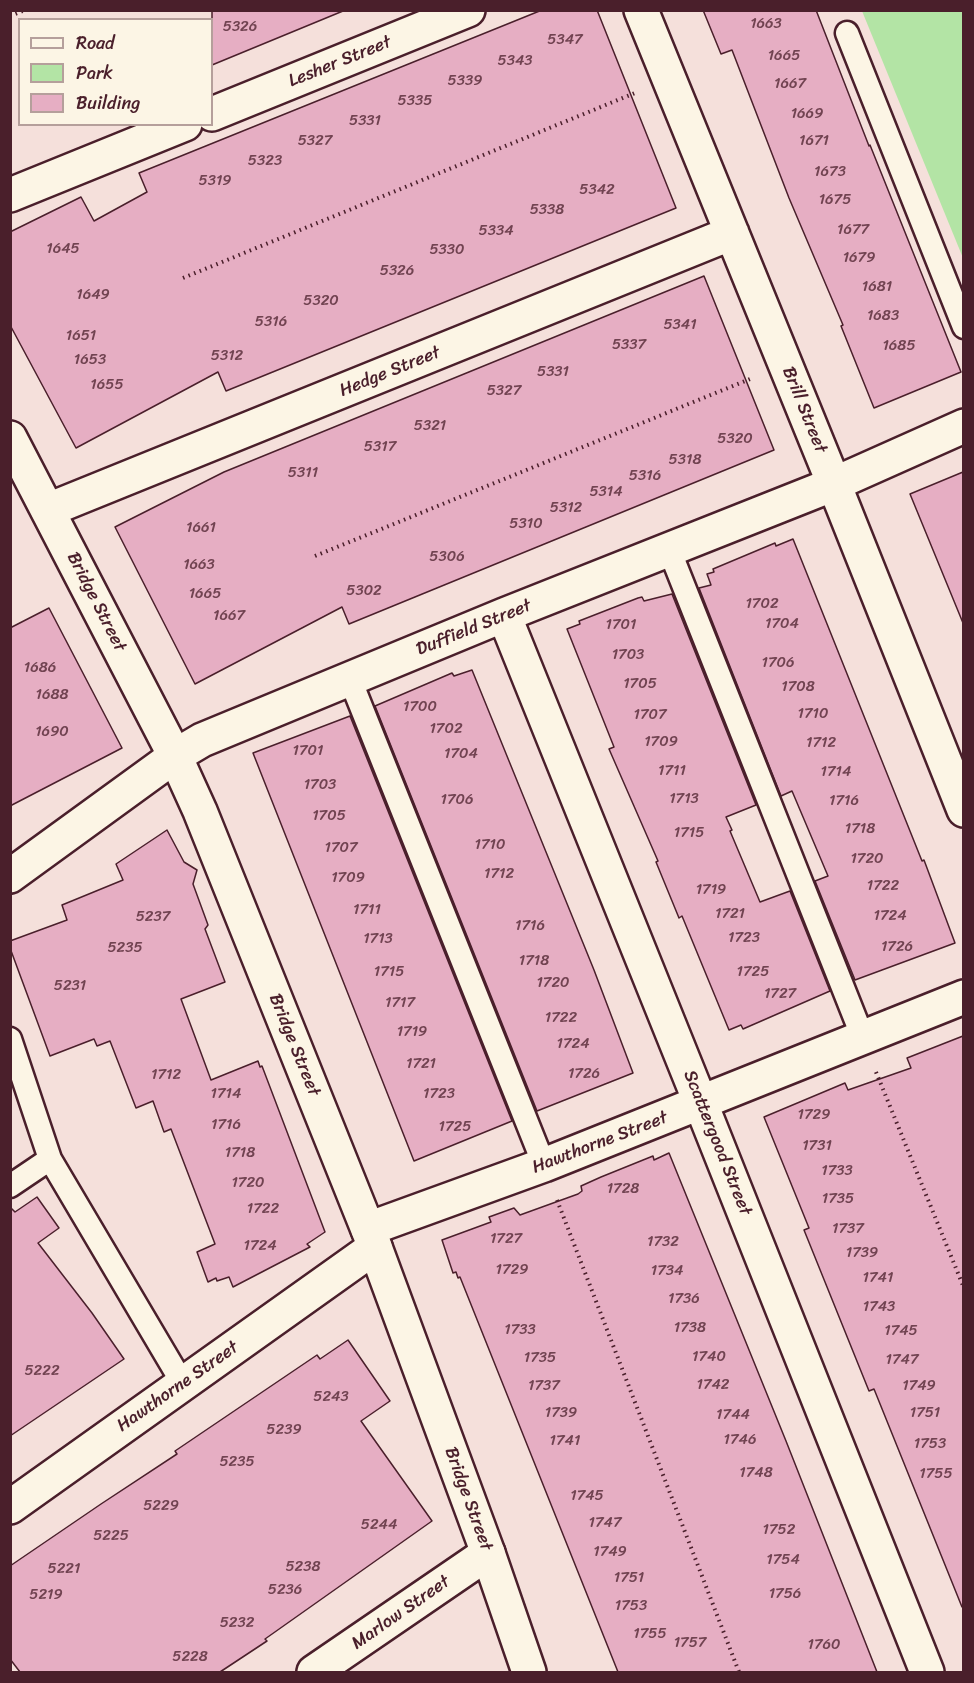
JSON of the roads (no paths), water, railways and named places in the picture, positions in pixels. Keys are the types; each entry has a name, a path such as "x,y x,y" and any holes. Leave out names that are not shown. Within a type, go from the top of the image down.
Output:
{"street":[{"name":"Lesher Street","path":"213,114 468,10"},
{"name":"Brill Street","path":"641,10 834,484 963,810"},
{"path":"10,195 180,126"},
{"name":"Hedge Street","path":"48,510 732,233"},
{"name":"Duffield Street","path":"10,876 175,756 202,740 504,615 834,484 963,426"},
{"name":"Bridge Street","path":"10,438 175,756 200,811 371,1238 488,1553 529,1672"},
{"name":"Scattergood Street","path":"504,615 927,1672"},
{"name":"Hawthorne Street","path":"10,1507 183,1384 371,1238 544,1165 701,1104 963,997"},
{"name":"Marlow Street","path":"314,1672 488,1553"}],"lane":[{"path":"847,33 963,327"},
{"path":"669,549 863,1038"},
{"path":"350,679 544,1165"},
{"path":"10,1039 50,1159 183,1384"},
{"path":"10,1186 50,1159"}]}
